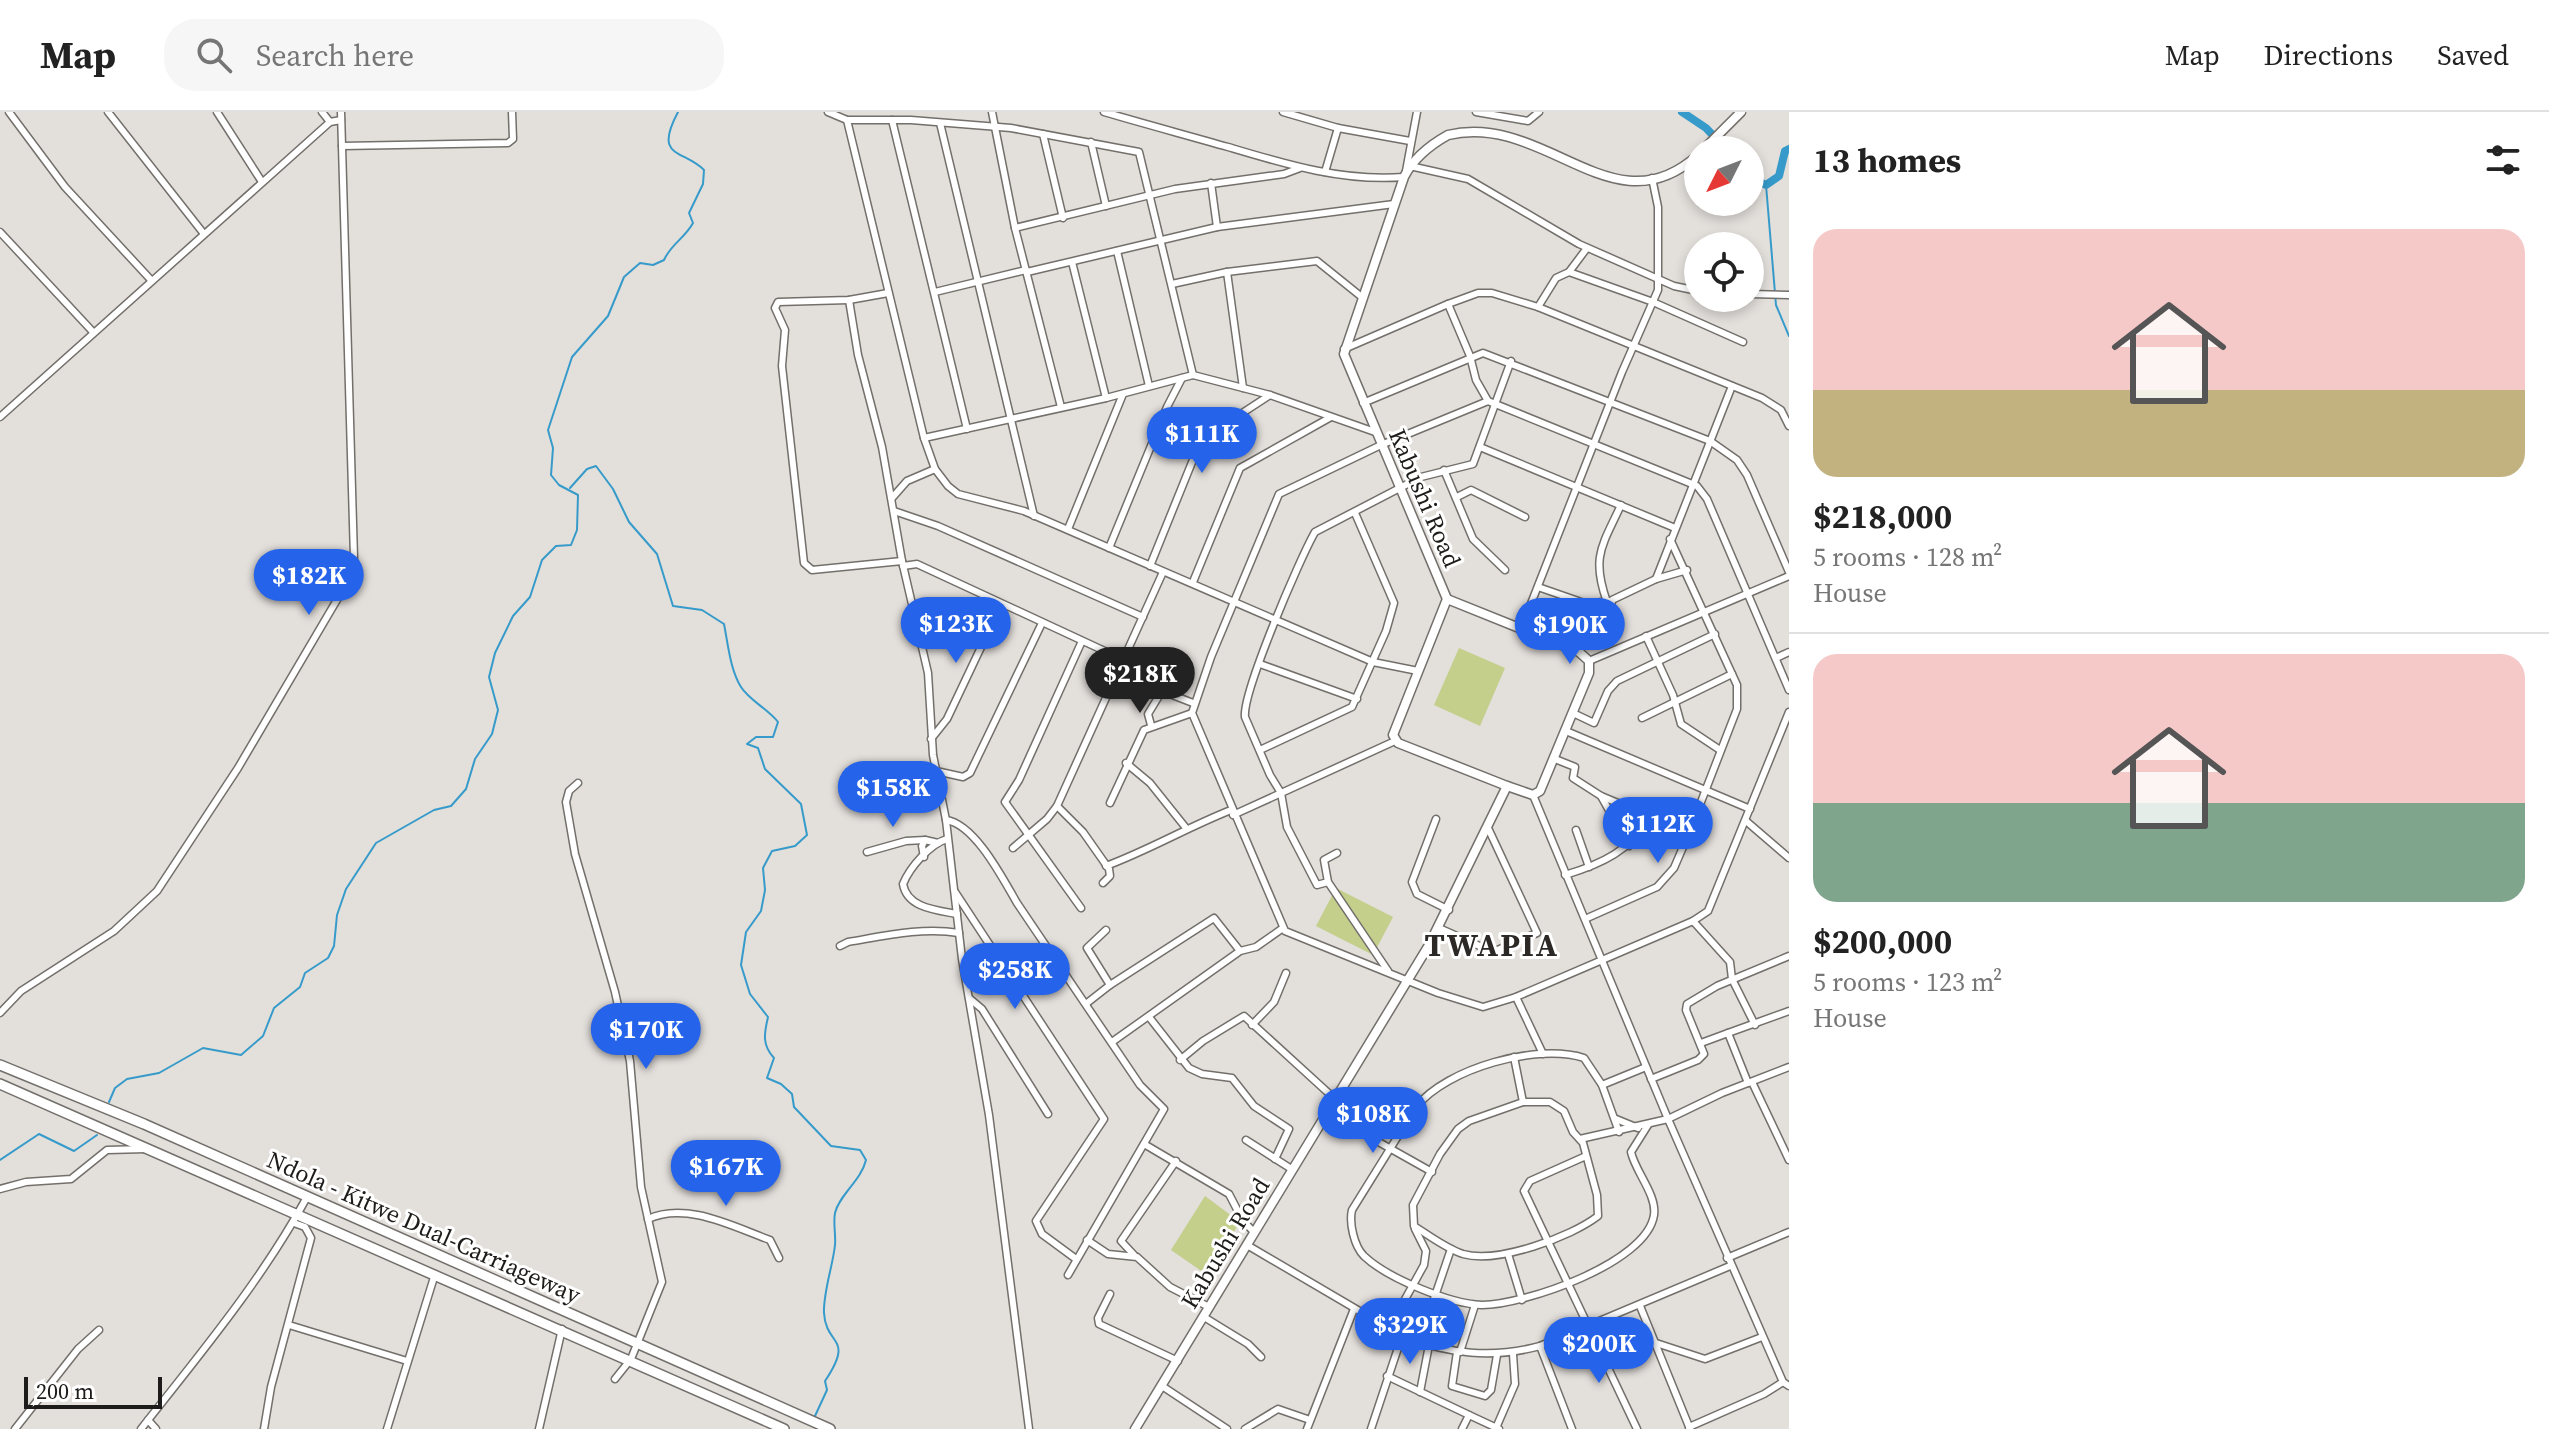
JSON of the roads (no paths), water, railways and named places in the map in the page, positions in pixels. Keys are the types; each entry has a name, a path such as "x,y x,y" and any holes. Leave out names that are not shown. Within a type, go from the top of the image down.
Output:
{"highway":[{"name":"Ndola - Kitwe Dual-Carriageway","path":"0,1065 307,1197 830,1429"},
{"name":"Ndola - Kitwe Dual-Carriageway","path":"0,1084 149,1148 296,1218 435,1274 784,1429"}],"main road":[{"path":"1717,136 1741,112"},
{"path":"1344,349 1407,171 1425,151 1452,132 1490,118 1534,131"},
{"path":"1589,157 1628,177 1652,178 1678,171 1684,166"},
{"name":"Kabushi Road","path":"1344,349 1363,403 1447,599 1394,731 1395,741"},
{"path":"1395,741 1533,795 1540,791 1555,759 1590,669 1589,661 1579,652 1447,599"},
{"name":"Kabushi Road","path":"1135,1429 1439,928 1507,786"}],"street":[{"path":"9,112 65,187 151,280"},
{"path":"108,112 204,234"},
{"path":"217,112 262,182"},
{"path":"322,112 330,122"},
{"path":"342,146 508,143 513,139 512,112"},
{"path":"828,112 847,120 992,126 1139,152 1193,375"},
{"path":"864,112 869,119"},
{"path":"992,112 992,126 1015,228 1061,407"},
{"path":"1104,112 1300,168 1375,179 1407,171 1475,182 1553,231 1684,289"},
{"path":"1283,112 1338,128 1410,141"},
{"path":"1407,171 1417,112"},
{"path":"1476,112 1490,118 1528,121 1539,112"},
{"path":"0,417 262,182 330,122 341,116 354,547 351,576 238,768 157,891 114,931 21,991 0,1013"},
{"path":"847,120 924,438 935,469 958,494 1068,529 1163,572 1193,582 1233,604 1373,662 1418,671"},
{"path":"892,120 967,429"},
{"path":"940,123 1034,516"},
{"path":"1325,172 1338,128"},
{"path":"1043,134 1063,218"},
{"path":"1091,142 1106,206"},
{"path":"1015,228 1150,195 1211,183 1284,174 1300,168"},
{"path":"1521,629 1660,280 1658,207 1652,178"},
{"path":"1211,183 1217,227"},
{"path":"935,292 1217,227 1394,204"},
{"path":"0,232 93,332"},
{"path":"1538,307 1556,278 1569,272 1587,248"},
{"path":"1117,251 1149,386"},
{"path":"1172,284 1227,272 1317,261 1363,298"},
{"path":"1072,262 1106,398"},
{"path":"1227,272 1243,388"},
{"path":"1569,272 1653,302 1743,342"},
{"path":"888,293 849,300 776,305 785,326 782,366 799,497 803,557 812,570 917,564 1124,660"},
{"path":"1344,349 1448,304 1478,293 1492,293 1538,307 1777,406 1789,426"},
{"path":"1764,296 1789,295"},
{"path":"849,300 858,355 892,498 902,564 928,673 931,739 946,820 959,933 989,1115 1029,1429"},
{"path":"1448,304 1470,356 1476,380 1492,402 1693,484 1707,499 1789,690"},
{"path":"1363,403 1470,356 1489,353 1710,441 1742,466 1789,574 1589,661"},
{"path":"1328,882 1319,886 1316,884 1286,824 1281,793 1244,711 1260,664 1315,532 1399,487 1444,470 1473,464 1492,402 1511,361"},
{"path":"924,438 1106,398 1193,375 1270,395 1375,432"},
{"path":"1109,548 1182,378"},
{"path":"1656,579 1732,386"},
{"path":"1068,529 1123,394"},
{"path":"1150,566 1201,440 1270,395"},
{"path":"1492,402 1381,445 1279,494 1193,703 1192,713 1283,928 1297,937 1438,993 1483,1007 1516,997 1693,921 1708,911 1789,712"},
{"path":"1193,582 1240,468 1331,417"},
{"path":"1480,447 1675,528"},
{"path":"892,498 907,481 935,469"},
{"path":"1444,470 1473,539 1505,570"},
{"path":"1457,497 1471,490 1525,517"},
{"path":"1579,652 1588,635 1610,617 1610,601 1597,570 1598,558 1621,505"},
{"path":"894,511 938,526 1143,617"},
{"path":"1260,750 1352,707 1373,662 1394,603 1355,513"},
{"path":"1585,919 1657,887 1674,868 1738,702 1739,692 1732,674 1687,570 1670,539"},
{"path":"1538,587 1587,604 1610,601 1656,579 1687,570"},
{"path":"1013,848 1057,806 1163,572"},
{"path":"931,739 947,719 1001,605"},
{"path":"936,771 963,777 970,773 1042,623"},
{"path":"1573,713 1594,723 1608,691 1617,681 1715,634"},
{"path":"1646,636 1683,726 1720,750"},
{"path":"1081,908 1005,802 1019,780 1082,641"},
{"path":"1776,658 1789,652"},
{"path":"1260,664 1357,699"},
{"path":"1642,718 1732,674"},
{"path":"1151,725 1148,714 1162,691 1193,703"},
{"path":"1110,803 1144,730 1192,713"},
{"path":"1566,731 1750,809"},
{"path":"1106,866 1161,844 1186,828 1281,793 1395,741"},
{"path":"1555,759 1575,767 1573,778 1601,796 1689,833"},
{"path":"1126,763 1150,783 1186,828"},
{"path":"578,783 569,791 566,802 575,854 615,992 630,1061 639,1173 662,1282 631,1359 615,1379"},
{"path":"1533,795 1730,1266 1786,1384 1690,1428 1640,1306"},
{"path":"1601,796 1629,846"},
{"path":"1057,806 1083,832 1106,866 1110,874 1103,883"},
{"path":"1565,875 1589,867 1629,846 1651,817"},
{"path":"1436,819 1411,879 1417,894 1449,910"},
{"path":"946,820 958,823 967,831 1001,872 1017,903 1140,1085 1164,1109 1068,1275"},
{"path":"1746,821 1789,858"},
{"path":"1439,928 1493,952 1537,933 1488,828"},
{"path":"1576,830 1589,867"},
{"path":"947,839 938,843 907,874 904,892 926,908 957,914"},
{"path":"924,857 925,840"},
{"path":"867,852 906,841 938,843"},
{"path":"1337,853 1324,860 1328,882 1388,971"},
{"path":"954,891 1104,1119 1036,1221 1042,1234 1076,1259"},
{"path":"1087,1003 1214,918 1240,951"},
{"path":"1693,921 1730,962 1732,979 1755,1025"},
{"path":"1112,1042 1240,951 1256,947 1283,928"},
{"path":"840,946 899,933 939,930 959,933"},
{"path":"1106,930 1089,944 1087,951 1110,985"},
{"path":"1651,1079 1702,1059 1704,1051 1686,1010 1687,1004 1732,979 1789,956"},
{"path":"1252,1025 1274,1002 1286,973"},
{"path":"1516,997 1543,1054"},
{"path":"969,998 982,1009 1048,1114"},
{"path":"1701,1043 1789,1011"},
{"path":"1180,1060 1241,1015 1335,1099"},
{"path":"1149,1017 1180,1060 1202,1074 1232,1078 1254,1106 1289,1129 1275,1159"},
{"path":"1728,1033 1789,1160"},
{"path":"1619,1132 1602,1085 1584,1058 1543,1054 1514,1057 1457,1078 1426,1094 1352,1210 1351,1223 1363,1255 1436,1296 1475,1305 1522,1300 1621,1259 1637,1244 1651,1222 1653,1205 1631,1152 1648,1125"},
{"path":"1514,1057 1523,1102"},
{"path":"1602,1085 1646,1067"},
{"path":"1580,1139 1668,1119 1789,1067"},
{"path":"1388,1330 1426,1258 1414,1226 1412,1208 1458,1129 1469,1121 1523,1102 1558,1105 1585,1152 1597,1195 1598,1216 1508,1254 1475,1256 1451,1249 1414,1226"},
{"path":"1327,1113 1432,1172"},
{"path":"1616,1119 1638,1128"},
{"path":"1595,1135 1585,1152 1524,1187 1637,1429"},
{"path":"1246,1140 1293,1170"},
{"path":"1781,1143 1789,1140"},
{"path":"1144,1144 1229,1194 1243,1221 1254,1232"},
{"path":"0,1189 26,1182 71,1179 107,1150 141,1151 149,1148"},
{"path":"1176,1161 1121,1241 1170,1287 1209,1307"},
{"path":"141,1429 246,1293 307,1197"},
{"path":"648,1219 666,1212 720,1221 770,1240 779,1258"},
{"path":"264,1429 269,1395 311,1238 296,1218"},
{"path":"1727,1258 1789,1232"},
{"path":"1087,1240 1108,1254 1137,1257"},
{"path":"1247,1245 1388,1330 1419,1343 1458,1352 1497,1355 1540,1346 1730,1266"},
{"path":"1419,1343 1451,1249"},
{"path":"1508,1254 1522,1300"},
{"path":"387,1429 435,1274"},
{"path":"1110,1294 1098,1318 1099,1324 1178,1361"},
{"path":"1475,1305 1458,1352 1452,1386 1485,1396 1491,1390 1497,1355"},
{"path":"1307,1429 1354,1309"},
{"path":"1204,1317 1248,1344 1261,1357"},
{"path":"289,1325 407,1361"},
{"path":"539,1429 562,1329"},
{"path":"15,1429 78,1349 99,1330"},
{"path":"1371,1429 1402,1336"},
{"path":"1656,1343 1703,1359 1762,1337"},
{"path":"1420,1392 1429,1345"},
{"path":"1540,1346 1572,1429"},
{"path":"1387,1376 1498,1428 1515,1384 1513,1354"},
{"path":"1162,1386 1227,1429"},
{"path":"1245,1429 1278,1409 1310,1420"},
{"path":"1462,1429 1469,1415"},
{"path":"148,1420 156,1429"}],"waterway":[{"path":"109,1102 115,1088 127,1079 159,1073 203,1048 241,1055 263,1036 274,1008 300,987 305,973 328,958 334,946 337,915 346,889 376,843 434,810 451,806 466,789 475,759 492,734 498,710 489,677 495,653 513,616 530,597 542,560 556,546 571,545 577,530 578,495 559,485 551,475 553,448 548,430 572,357 608,316 624,277 640,263 653,265 664,260 693,223 689,213 703,184 704,170 674,151 670,145 671,127 678,112"},
{"path":"1682,112 1714,136"},
{"path":"1764,184 1779,176 1785,151 1789,149"},
{"path":"1766,185 1776,305 1789,336"},
{"path":"570,488 587,469 596,466 613,489 629,522 657,554 673,606 702,610 724,624 737,680 749,696 778,722 773,737 756,737 747,744 758,748 765,769 801,804 807,835 795,846 772,851 763,868 765,890 761,911 746,932 741,965 750,994 768,1017 765,1039 774,1058 767,1078 781,1084 792,1094 794,1107 831,1146 860,1150 866,1160 835,1213 835,1245 824,1313 838,1356 825,1381 827,1390 815,1416"},
{"path":"0,1160 39,1134 74,1151 97,1135"}],"district":[{"name":"TWAPIA","path":"1492,945"}]}
